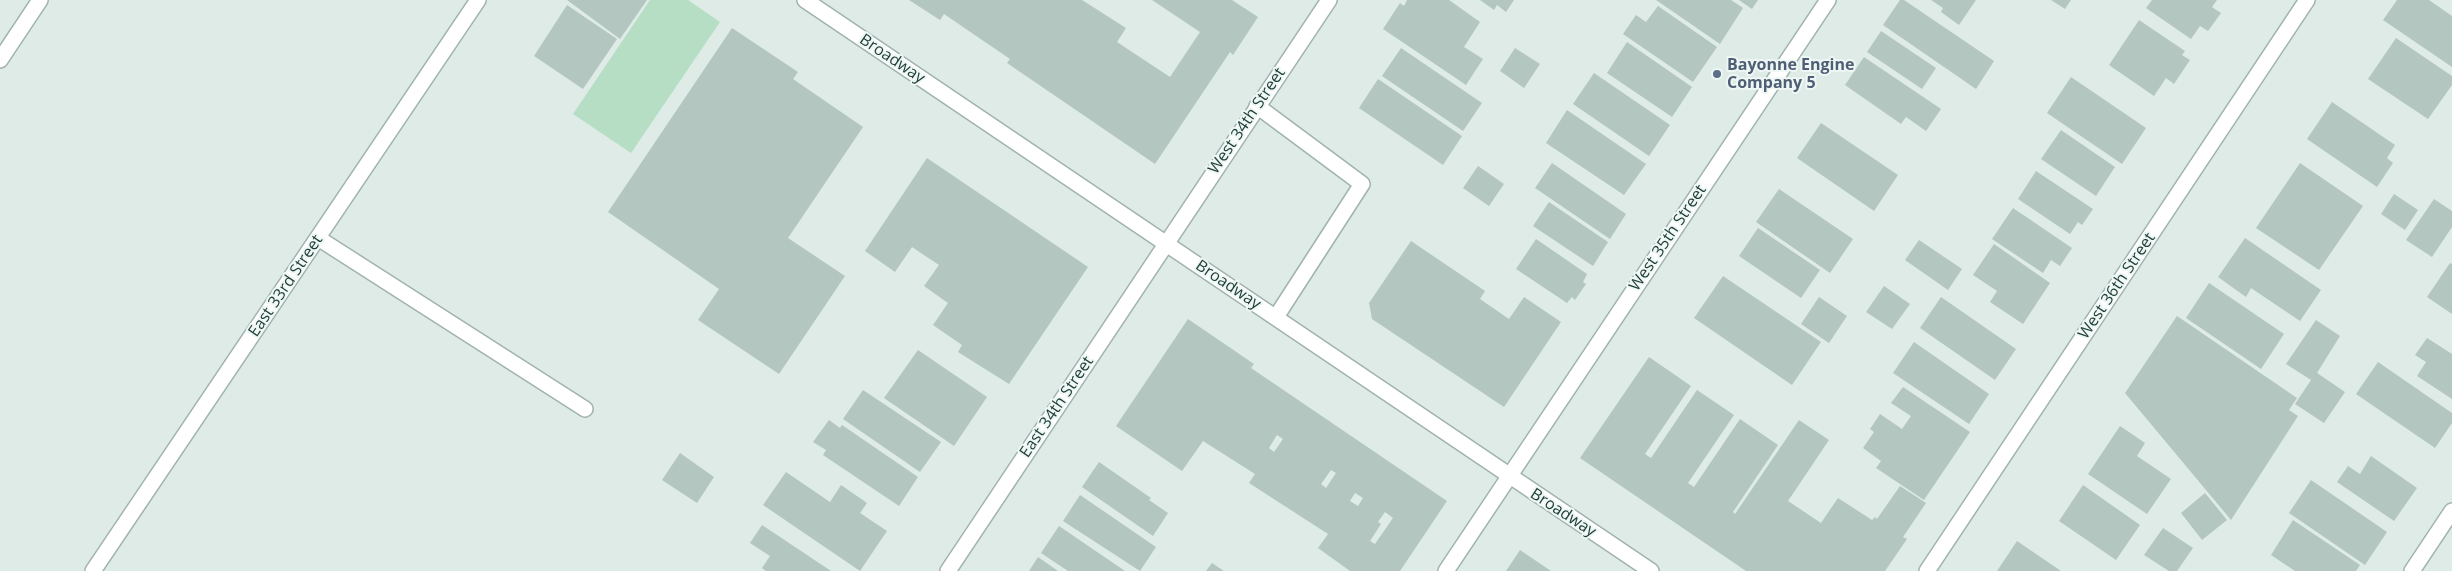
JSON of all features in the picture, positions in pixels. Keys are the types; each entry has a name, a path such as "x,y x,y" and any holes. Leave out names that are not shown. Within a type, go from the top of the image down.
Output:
{"street":[{"path":"0,60 40,0"},
{"name":"East 33rd Street","path":"93,571 478,0"},
{"name":"Broadway","path":"805,0 1167,243 1508,477 1650,571"},
{"name":"West 34th Street","path":"1167,243 1329,0"},
{"name":"West 35th Street","path":"1446,571 1828,0"},
{"name":"West 36th Street","path":"1927,571 2307,0"},
{"path":"1257,106 1362,184 1276,317"},
{"path":"318,238 585,409"},
{"name":"East 34th Street","path":"948,571 1167,243"},
{"path":"2412,571 2452,511"}],"green space":[{"path":"650,0 688,0 720,22 631,153 573,114"}],"building":[{"path":"567,0 647,0 620,39"},
{"path":"909,0 1082,0 1126,28 1117,42 1170,77 1200,32 1152,0 1232,0 1258,17 1233,55 1230,52 1155,164 1007,63 1010,59 944,14 940,20"},
{"path":"1407,0 1449,0 1480,22 1464,47 1483,59 1466,85 1383,29 1400,3 1404,6"},
{"path":"1480,0 1514,0 1506,12 1497,5 1494,10"},
{"path":"1656,0 1731,0 1743,8 1720,44"},
{"path":"1739,0 1758,0 1752,9"},
{"path":"1900,0 1904,0 1994,61 1976,89 1883,25"},
{"path":"1931,0 1976,0 1959,25 1941,12 1943,8"},
{"path":"2051,0 2071,0 2065,9"},
{"path":"2152,0 2217,0 2212,7 2221,13 2208,31 2200,26 2191,39 2146,8"},
{"path":"2397,0 2429,0 2452,16 2452,67 2383,20"},
{"path":"567,5 617,39 583,89 534,56"},
{"path":"1658,6 1717,47 1693,82 1623,34 1636,15 1646,22"},
{"path":"2139,20 2185,51 2182,55 2190,60 2174,84 2166,78 2154,96 2109,65"},
{"path":"732,28 798,72 793,79 863,127 788,238 845,276 779,374 698,320 719,289 608,212"},
{"path":"1881,31 1936,68 1922,89 1867,52"},
{"path":"2396,38 2452,76 2452,85 2428,119 2368,79"},
{"path":"1627,42 1692,87 1672,117 1607,73"},
{"path":"1401,48 1482,103 1463,131 1382,76"},
{"path":"1515,48 1540,64 1524,88 1500,71"},
{"path":"1864,57 1941,109 1926,131 1906,117 1901,124 1845,85"},
{"path":"1594,73 1670,125 1649,156 1573,104"},
{"path":"2071,77 2146,128 2122,164 2047,113"},
{"path":"1378,79 1462,136 1443,165 1359,108"},
{"path":"2332,102 2395,145 2387,158 2393,163 2377,187 2307,139"},
{"path":"1567,110 1646,164 1624,195 1546,143"},
{"path":"1821,123 1898,175 1874,211 1797,158"},
{"path":"2061,130 2115,167 2096,196 2041,159"},
{"path":"927,158 1088,267 1009,384 958,352 962,345 933,325 948,303 924,286 939,265 912,247 895,272 865,251"},
{"path":"1552,163 1626,214 1610,239 1535,188"},
{"path":"2300,163 2363,206 2319,270 2256,228"},
{"path":"1478,166 1504,184 1489,206 1463,188"},
{"path":"2036,171 2093,209 2082,225 2078,222 2070,234 2018,199"},
{"path":"1779,189 1853,239 1830,273 1756,222"},
{"path":"2394,194 2418,210 2405,230 2381,214"},
{"path":"2434,199 2452,211 2452,227 2432,257 2406,240"},
{"path":"1549,202 1608,242 1593,266 1533,226"},
{"path":"2013,208 2072,248 2060,266 2051,260 2043,273 1992,239"},
{"path":"1758,228 1820,270 1801,298 1739,256"},
{"path":"2245,238 2321,290 2300,321 2251,288 2246,297 2218,277"},
{"path":"1536,239 1587,274 1583,282 1586,284 1575,300 1572,297 1567,303 1516,269"},
{"path":"1919,240 1962,269 1948,290 1905,260"},
{"path":"1411,241 1485,291 1480,299 1509,319 1524,297 1561,322 1504,407 1372,319 1369,303"},
{"path":"1994,244 2050,283 2023,324 1990,302 1997,291 1973,275"},
{"path":"2450,263 2452,264 2452,314 2427,297"},
{"path":"1723,276 1821,342 1792,385 1694,318"},
{"path":"2209,283 2284,334 2261,369 2186,318"},
{"path":"1884,286 1910,304 1892,329 1866,312"},
{"path":"1819,297 1847,316 1829,343 1801,324"},
{"path":"1941,297 2016,349 1995,380 1920,328"},
{"path":"2177,316 2297,398 2289,410 2298,416 2231,520 2125,393"},
{"path":"1188,319 1254,364 1251,368 1447,501 1400,571 1350,571 1318,548 1328,534 1249,483 1255,474 1203,441 1182,471 1116,426","holes":["1277,435 1283,439 1274,452 1269,448","1331,470 1336,473 1326,488 1321,484","1355,493 1363,498 1358,506 1350,501","1385,512 1393,518 1375,544 1370,541 1381,524 1378,522"]},
{"path":"2316,320 2340,336 2317,373 2345,392 2324,423 2295,404 2311,380 2286,364"},
{"path":"2427,338 2452,354 2452,399 2417,376 2426,362 2415,355"},
{"path":"1914,342 1989,394 1969,424 1893,373"},
{"path":"918,350 987,397 954,446 884,398"},
{"path":"1649,357 1691,386 1645,454 1651,458 1697,390 1734,415 1688,483 1694,487 1740,419 1778,445 1733,512 1735,514 1799,420 1829,440 1788,501 1821,523 1838,498 1872,520 1875,517 1877,519 1900,486 1926,503 1903,537 1907,539 1885,571 1746,571 1580,458"},
{"path":"2378,362 2452,413 2452,423 2435,448 2356,394"},
{"path":"1903,387 1970,432 1924,500 1876,468 1881,461 1863,448 1874,432 1870,429 1880,414 1902,429 1911,416 1891,403"},
{"path":"863,390 941,442 920,472 843,419"},
{"path":"829,420 840,428 842,425 918,477 899,506 823,455 826,450 813,442"},
{"path":"2120,426 2145,443 2137,456 2171,479 2147,514 2088,474"},
{"path":"680,453 714,477 697,503 662,480"},
{"path":"2371,456 2417,488 2394,521 2337,482 2348,466 2360,474"},
{"path":"1099,462 1151,498 1149,500 1168,513 1153,536 1082,487"},
{"path":"786,472 830,502 841,485 867,503 860,513 887,531 860,571 763,505"},
{"path":"2311,480 2387,532 2365,565 2289,513"},
{"path":"2083,485 2140,525 2116,560 2059,521"},
{"path":"2205,493 2227,520 2202,540 2181,513"},
{"path":"1080,495 1156,547 1140,571 1063,521"},
{"path":"2293,520 2360,565 2356,571 2295,571 2271,555"},
{"path":"762,525 831,571 766,571 762,568 770,556 750,543"},
{"path":"1059,526 1125,571 1068,571 1041,553"},
{"path":"2163,528 2193,548 2177,571 2169,571 2144,555"},
{"path":"2017,541 2061,571 1997,571"},
{"path":"1520,550 1551,571 1506,571"},
{"path":"1038,557 1058,571 1029,571"},
{"path":"1212,563 1224,571 1206,571"}],"place":[{"name":"Bayonne Engine Company 5","path":"1717,74"}]}
